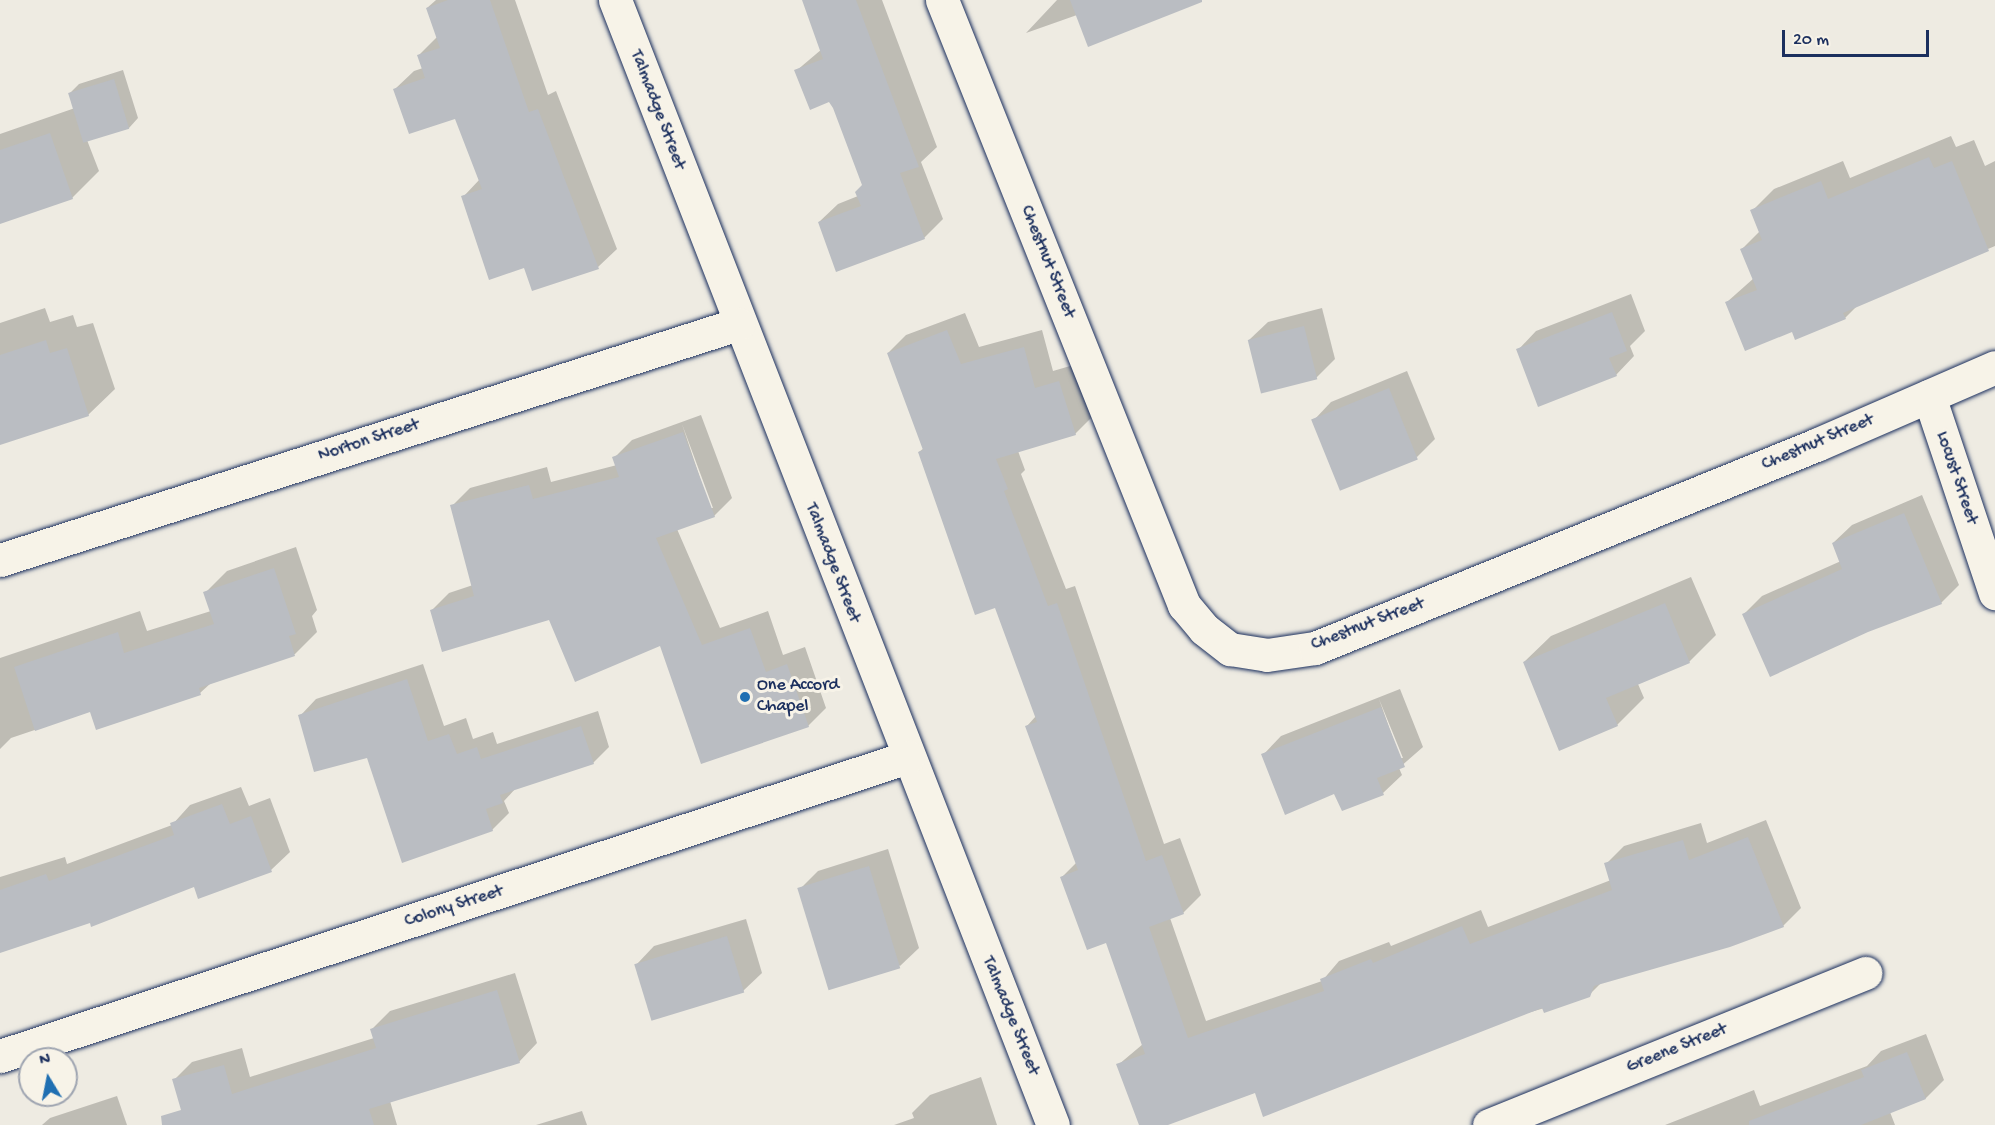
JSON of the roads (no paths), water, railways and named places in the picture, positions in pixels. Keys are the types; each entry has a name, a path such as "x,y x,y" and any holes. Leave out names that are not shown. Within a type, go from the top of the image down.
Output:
{"street":[{"name":"Talmadge Street","path":"615,0 738,324 1053,1125"},
{"name":"Chestnut Street","path":"942,0 1184,605 1204,629 1230,649 1267,655 1315,648 1995,367"},
{"name":"Norton Street","path":"0,560 738,324"},
{"name":"Locust Street","path":"1929,396 1995,593"},
{"name":"Colony Street","path":"0,1056 908,757"},
{"name":"Greene Street","path":"1489,1125 1865,973"}],"place":[{"name":"One Accord Chapel","path":"745,697"}]}
